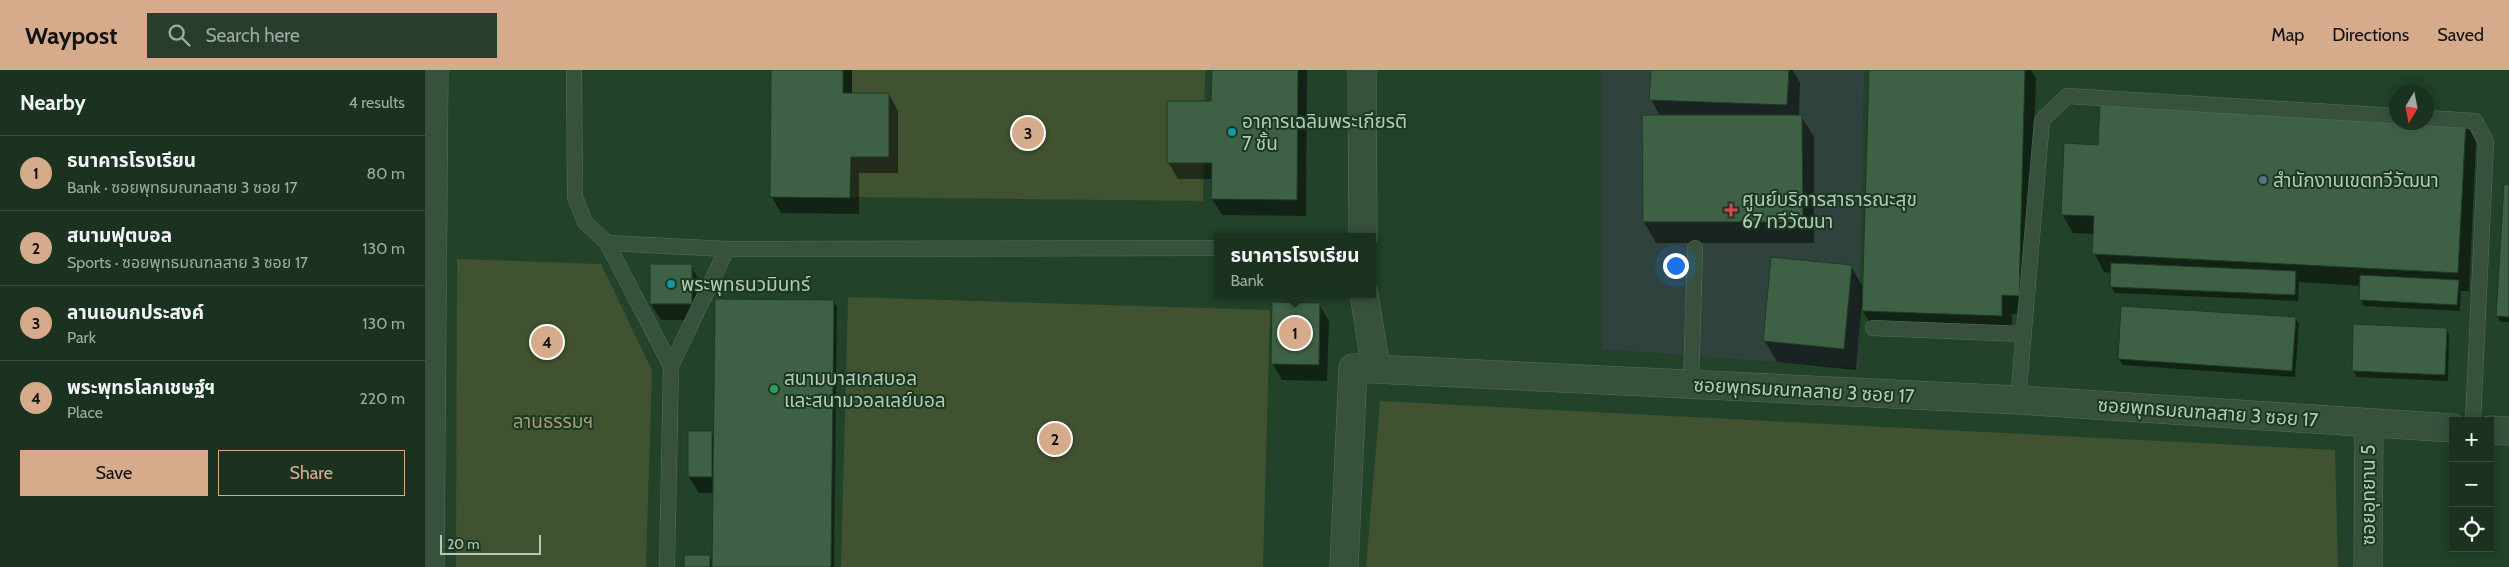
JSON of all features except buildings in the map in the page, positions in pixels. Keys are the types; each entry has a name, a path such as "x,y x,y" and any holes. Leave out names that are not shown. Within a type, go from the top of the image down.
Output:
{"street":[{"path":"430,567 434,70"},
{"path":"1363,70 1363,233"},
{"path":"1365,298 1376,369"},
{"name":"ซอยพุทธมณฑลสาย 3 ซอย 17","path":"1344,567 1353,368 2018,400 2449,428"},
{"name":"ซอยอุทยาน 5","path":"2368,567 2369,423"},
{"path":"2494,430 2509,431"}],"lane":[{"path":"574,70 575,197 585,222 607,243 671,366"},
{"path":"2018,400 2042,120 2067,96 2389,116"},
{"path":"2434,118 2475,121 2487,142 2473,417"},
{"path":"607,243 727,249 1214,248"},
{"path":"1691,384 1695,248"},
{"path":"667,567 671,366 727,249"},
{"path":"1873,328 2024,334"}],"shaded area":[{"name":"ศูนย์บริการสาธารณะสุข 67 ทวีวัฒนา","path":"1602,70 1864,70 1858,368 1602,349"}],"green space":[{"path":"852,70 1205,70 1203,201 851,197"},
{"name":"ลานธรรมฯ","path":"457,259 601,264 652,370 646,567 456,567"},
{"path":"848,297 1270,310 1263,567 841,567"},
{"path":"1380,401 2335,450 2338,567 1366,567"}],"place":[{"name":"อาคารเฉลิมพระเกียรติ 7 ชั้น","path":"1232,132"},
{"name":"ลานเอนกประสงค์","path":"1028,133"},
{"name":"สำนักงานเขตทวีวัฒนา","path":"2263,180"},
{"name":"ศูนย์บริการสาธารณะสุข 67 ทวีวัฒนา","path":"1731,210"},
{"name":"พระพุทธนวมินทร์","path":"671,284"},
{"name":"ธนาคารโรงเรียน","path":"1295,333"},
{"name":"พระพุทธโลกเชษฐ์ฯ","path":"547,342"},
{"name":"สนามบาสเกสบอล และสนามวอลเลย์บอล","path":"774,389"},
{"name":"สนามฟุตบอล","path":"1055,439"}]}
